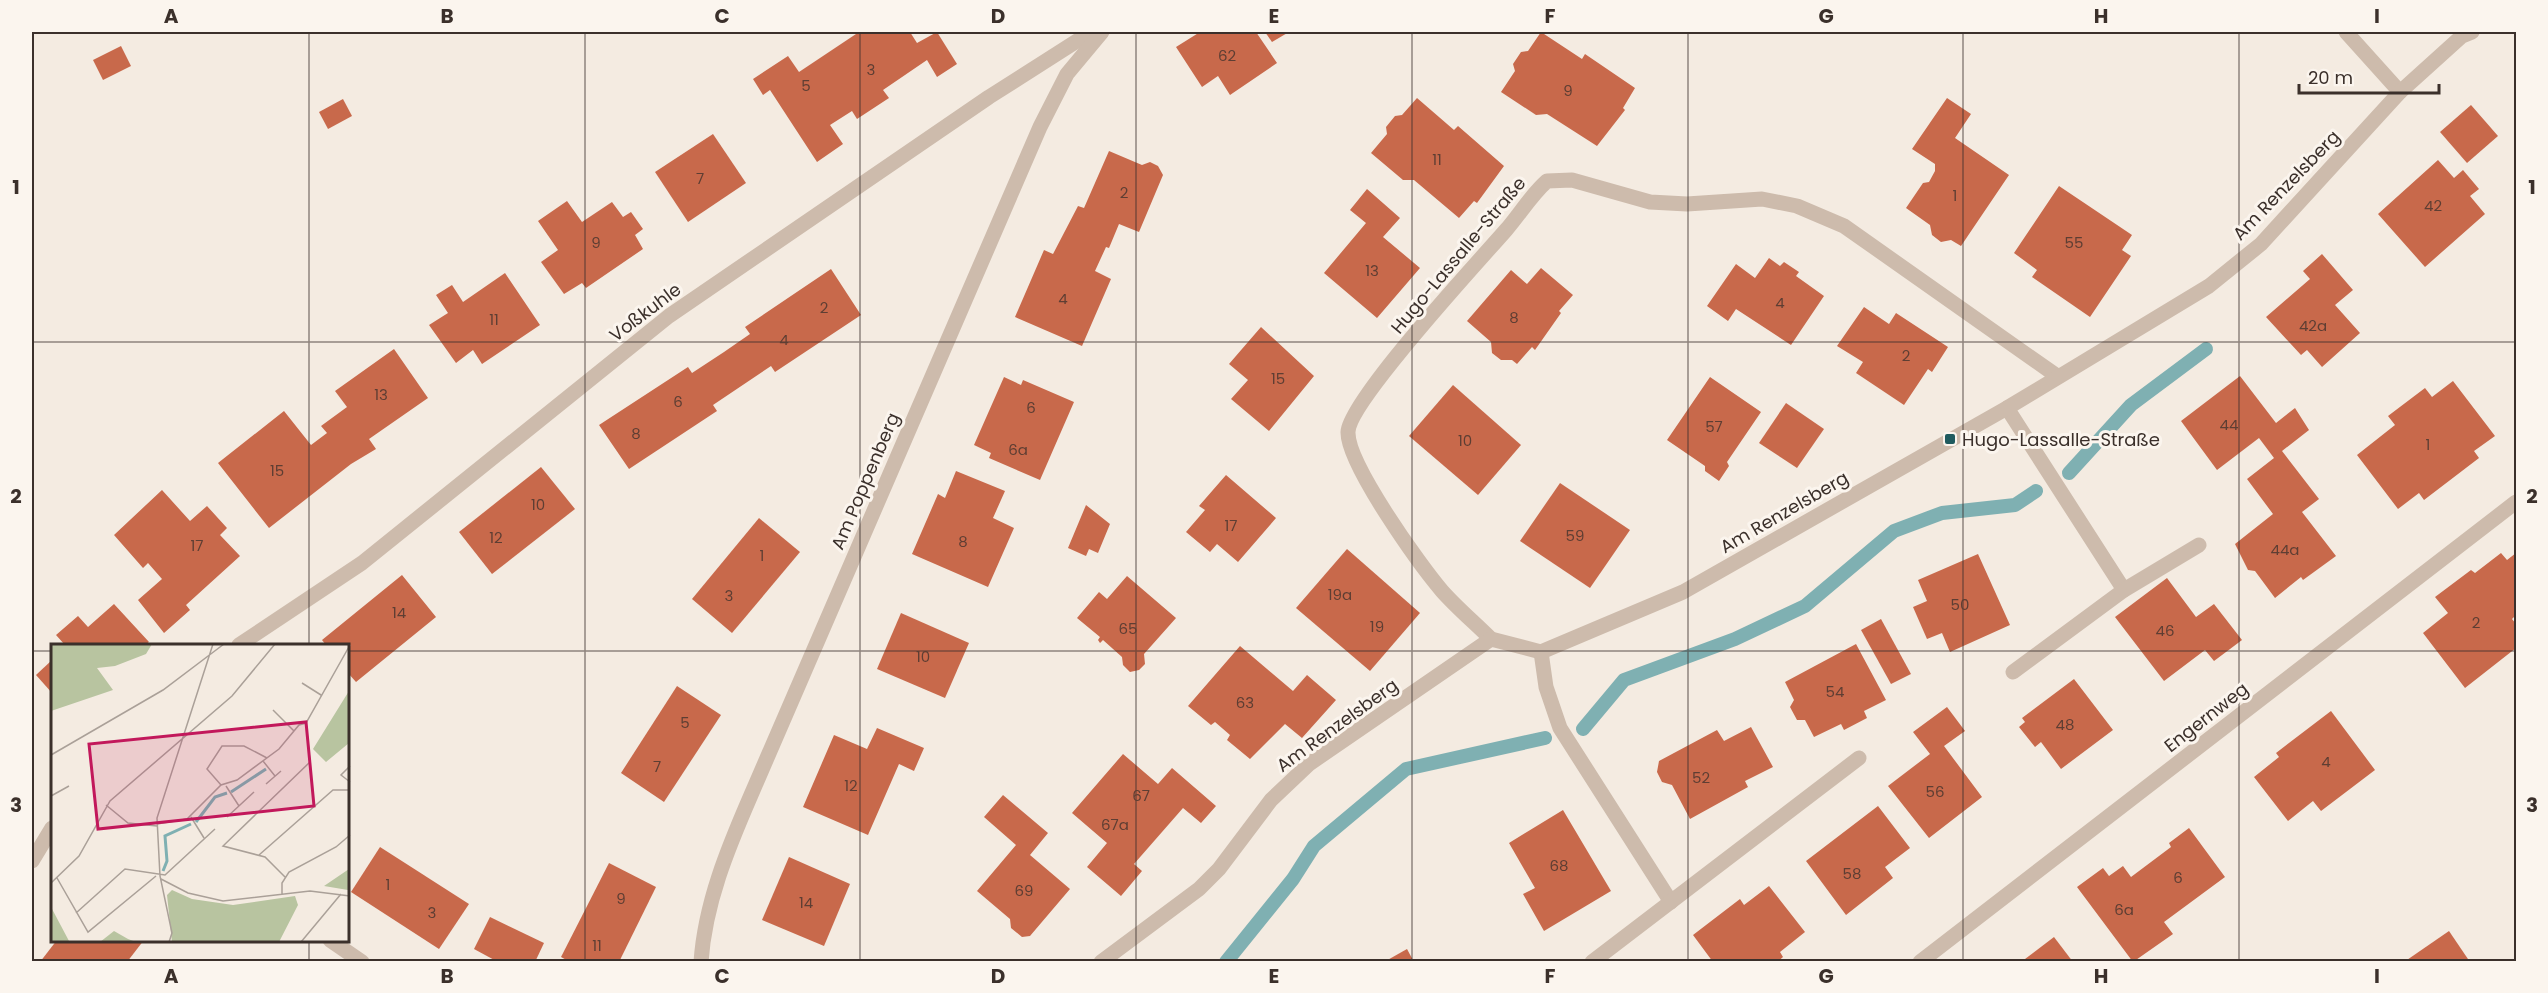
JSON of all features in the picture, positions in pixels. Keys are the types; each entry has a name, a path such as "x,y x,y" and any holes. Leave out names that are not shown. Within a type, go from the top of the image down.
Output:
{"street":[{"name":"Voßkuhle","path":"240,644 362,563 669,316 989,97 1091,32"},
{"name":"Am Poppenberg","path":"701,962 703,941 724,858 751,795 1040,127 1067,74 1102,32"},
{"path":"2346,32 2400,92"},
{"name":"Am Renzelsberg","path":"1541,652 1683,592 2007,408 2209,286 2261,244 2400,92 2462,36 2472,32"},
{"name":"Hugo-Lassalle-Straße","path":"1491,639 1443,591 1425,569 1362,474 1353,456 1348,432 1351,418 1377,381 1547,182 1572,180 1650,202 1687,204 1762,199 1797,206 1844,226 2057,376"},
{"path":"2007,408 2124,590"},
{"name":"Engernweg","path":"1920,962 2517,502"},
{"path":"2013,672 2124,590 2199,545"},
{"path":"1491,639 1541,652 1546,687 1560,728 1671,902"},
{"name":"Am Renzelsberg","path":"1101,962 1198,889 1219,869 1271,800 1309,764 1491,639"},
{"path":"1592,962 1859,758"},
{"path":"32,861 51,830"},
{"path":"333,942 362,962"}],"building":[{"path":"859,32 910,32 917,43 937,32 957,64 937,77 927,60 883,90 889,98 857,119 852,111 830,125 843,144 817,162 770,90 763,95 753,79 788,56 799,72"},
{"path":"1200,32 1256,32 1277,63 1230,95 1218,76 1202,87 1176,47"},
{"path":"1265,32 1289,32 1272,42"},
{"path":"1541,32 1582,59 1585,54 1635,88 1623,108 1625,110 1597,146 1547,114 1536,115 1501,92 1515,71 1513,64 1521,52 1528,51"},
{"path":"121,46 131,66 103,80 93,60"},
{"path":"1417,98 1454,130 1458,126 1504,166 1477,203 1474,201 1459,218 1414,180 1403,180 1371,153 1387,134 1386,127 1395,116 1402,115"},
{"path":"1947,98 1971,114 1955,138 2009,175 1961,246 1951,240 1941,242 1932,235 1930,225 1906,208 1923,183 1929,182 1935,171 1935,164 1912,149"},
{"path":"343,99 352,116 328,129 319,112"},
{"path":"2471,105 2498,136 2467,163 2440,132"},
{"path":"713,134 746,183 688,222 655,172"},
{"path":"1109,151 1142,165 1150,162 1158,166 1163,175 1139,232 1119,224 1109,248 1106,247 1095,271 1111,279 1082,346 1015,317 1044,250 1053,254 1078,206 1084,208"},
{"path":"2438,160 2454,178 2463,170 2479,189 2470,196 2485,214 2425,267 2378,214"},
{"path":"2059,186 2132,235 2122,250 2131,256 2090,317 2032,277 2037,270 2014,253"},
{"path":"1367,189 1400,218 1383,237 1420,268 1377,318 1324,273 1366,223 1350,210"},
{"path":"567,201 582,222 612,202 623,217 631,212 643,229 635,235 643,249 586,288 582,283 564,294 541,262 558,250 538,221"},
{"path":"2322,254 2353,290 2335,305 2360,333 2322,367 2307,350 2301,355 2266,317 2310,279 2303,271"},
{"path":"1769,258 1780,266 1784,262 1799,272 1796,276 1824,296 1791,345 1736,309 1728,321 1707,306 1736,264 1755,278"},
{"path":"1541,268 1573,295 1559,311 1561,313 1535,350 1532,347 1517,364 1512,360 1501,360 1492,353 1491,342 1467,321 1511,270 1527,284"},
{"path":"831,269 861,315 775,372 771,366 713,405 717,411 629,469 599,425 688,367 692,373 724,352 750,334 745,327"},
{"path":"505,273 540,325 482,364 473,350 456,363 429,325 448,313 436,295 452,285 463,302"},
{"path":"1864,307 1889,324 1896,313 1948,347 1932,372 1928,369 1904,405 1856,373 1863,362 1837,346"},
{"path":"1261,327 1314,376 1269,431 1231,399 1248,380 1229,364"},
{"path":"394,349 428,398 369,439 376,449 351,464 269,528 218,463 284,411 311,445 327,433 321,426 347,407 335,391"},
{"path":"2240,376 2276,423 2295,408 2309,430 2282,451 2319,499 2302,512 2336,556 2303,580 2301,577 2275,598 2255,571 2248,570 2235,544 2273,514 2247,479 2274,458 2259,438 2217,470 2181,421"},
{"path":"1004,377 1021,385 1023,380 1074,402 1040,480 989,458 991,453 974,445"},
{"path":"1710,377 1761,412 1727,462 1729,466 1719,481 1705,471 1705,466 1667,440"},
{"path":"2453,381 2495,436 2474,451 2479,458 2424,500 2419,493 2398,509 2357,455 2395,425 2388,416 2425,388 2432,397"},
{"path":"1453,385 1521,445 1478,495 1409,436"},
{"path":"1786,403 1824,429 1797,468 1759,443"},
{"path":"541,467 575,509 492,574 459,532"},
{"path":"956,471 1005,491 993,518 1014,528 988,587 912,554 938,494 945,498"},
{"path":"1226,475 1276,518 1238,562 1217,544 1210,552 1186,532 1205,510 1199,506"},
{"path":"1560,483 1630,530 1590,588 1520,541"},
{"path":"162,490 190,521 207,506 227,528 220,535 240,556 186,605 190,610 164,633 138,600 162,579 148,563 143,568 114,535"},
{"path":"1086,505 1110,524 1098,553 1089,549 1086,556 1068,548"},
{"path":"759,518 800,552 732,633 692,599"},
{"path":"1347,549 1420,613 1370,671 1296,608"},
{"path":"2501,553 2507,560 2516,553 2516,615 2512,619 2516,624 2516,648 2465,688 2423,633 2448,613 2435,597 2471,570 2475,573"},
{"path":"1978,554 2010,625 1950,652 1942,633 1927,639 1913,607 1927,601 1918,580"},
{"path":"402,575 436,617 356,682 350,675 350,644 325,644 322,640"},
{"path":"1127,576 1176,618 1144,654 1145,664 1139,670 1130,672 1123,665 1122,657 1103,640 1100,643 1098,640 1100,637 1077,618 1099,592 1107,599"},
{"path":"2167,578 2196,617 2214,604 2242,640 2214,661 2205,650 2164,681 2115,617"},
{"path":"114,604 149,642 146,644 64,644 56,635 78,616 88,627"},
{"path":"901,613 969,643 945,698 877,669"},
{"path":"1881,619 1911,674 1891,684 1861,630"},
{"path":"1856,644 1886,700 1864,711 1867,718 1844,730 1841,724 1814,737 1805,720 1797,720 1790,707 1794,700 1785,682"},
{"path":"1240,646 1293,691 1307,675 1336,700 1302,738 1285,724 1250,759 1227,740 1230,735 1215,722 1211,725 1188,706"},
{"path":"51,661 51,692 36,675"},
{"path":"2074,679 2113,730 2061,769 2041,742 2035,747 2019,727 2025,722 2022,718"},
{"path":"677,686 721,715 664,802 621,773"},
{"path":"1947,707 1965,731 1944,746 1982,797 1929,838 1888,786 1930,754 1913,732"},
{"path":"2331,711 2375,770 2321,811 2313,801 2288,821 2254,777 2279,757 2276,753"},
{"path":"1751,727 1773,767 1745,781 1748,787 1690,819 1672,785 1662,782 1657,772 1659,761 1717,730 1724,741"},
{"path":"877,728 924,748 914,771 899,764 868,835 803,807 834,735 867,749"},
{"path":"1123,754 1158,784 1172,768 1216,806 1201,823 1183,808 1134,864 1142,871 1121,896 1087,867 1107,843 1072,813"},
{"path":"1003,795 1048,833 1030,855 1070,889 1030,936 1022,937 1011,928 1010,919 977,891 1016,845 984,817"},
{"path":"1878,806 1910,848 1885,867 1893,878 1846,915 1806,861"},
{"path":"1563,810 1611,891 1544,931 1523,894 1535,888 1509,843"},
{"path":"2189,828 2225,877 2164,922 2173,934 2133,962 2077,887 2103,868 2109,876 2123,866 2131,877 2171,847 2169,843"},
{"path":"380,847 469,904 439,949 351,892"},
{"path":"789,857 850,884 824,946 762,920"},
{"path":"609,863 656,887 619,962 570,962 561,957"},
{"path":"1769,886 1805,932 1780,952 1783,957 1777,962 1713,962 1693,935 1740,899 1744,905"},
{"path":"490,917 544,943 535,962 498,962 474,949"},
{"path":"2449,931 2470,962 2404,962"},
{"path":"2054,937 2073,962 2021,962"},
{"path":"55,942 142,942 127,962 40,962"},
{"path":"1407,949 1414,962 1384,962"}],"waterway":[{"path":"2069,473 2131,405 2206,349"},
{"path":"1583,729 1624,680 1735,639 1805,606 1894,531 1942,513 2015,505 2036,491"},
{"path":"1226,962 1293,879 1314,846 1406,769 1545,738"}],"place":[{"name":"Hugo-Lassalle-Straße","path":"1950,439"}]}
